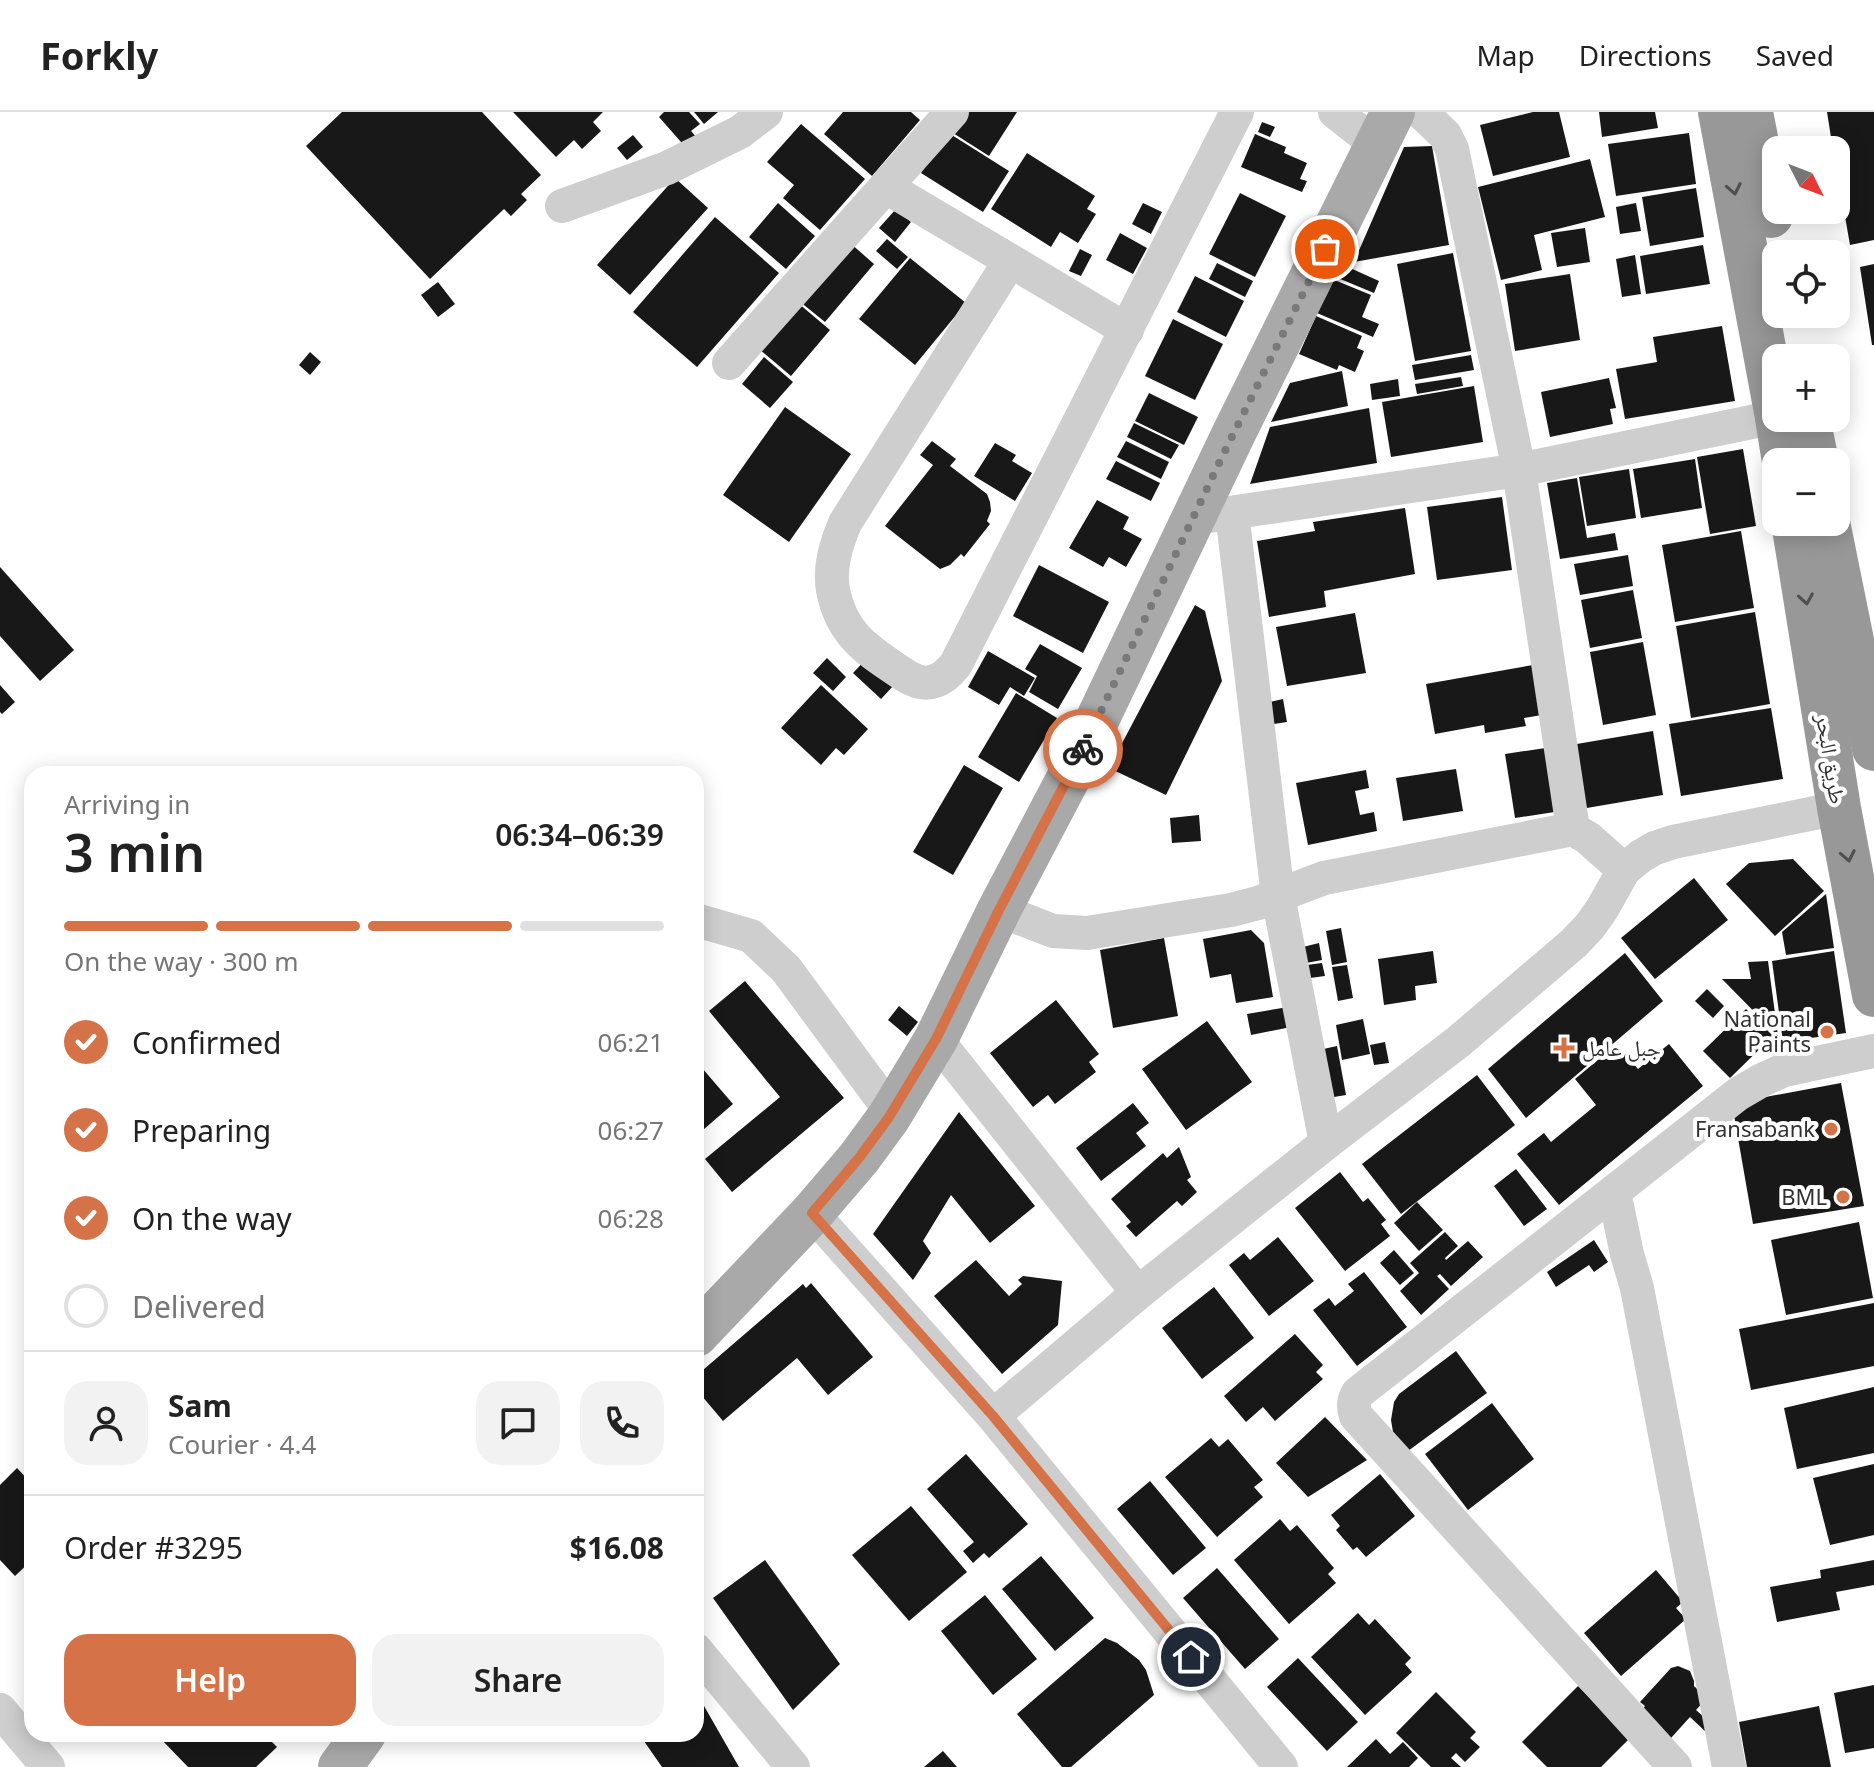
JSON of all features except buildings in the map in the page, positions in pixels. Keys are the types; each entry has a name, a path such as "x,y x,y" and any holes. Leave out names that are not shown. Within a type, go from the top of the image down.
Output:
{"highway":[{"path":"1720,112 1763,344"},
{"path":"1751,112 1775,240"},
{"name":"طريق البحر","path":"1795,536 1839,808 1874,995"},
{"name":"طريق البحر","path":"1831,536 1874,749"}],"main road":[{"path":"704,1327 812,1213 859,1158 892,1113 936,1039 1079,758 1212,516 1385,128"},
{"path":"340,1767 358,1742"}],"street":[{"path":"562,206 667,168 740,132 766,112"},
{"path":"729,363 952,112"},
{"path":"1010,261 845,523 836,544 832,568 833,590 847,627 870,653 918,682 931,682 948,673 956,664 1237,112"},
{"path":"1335,112 1385,128"},
{"path":"1421,112 1445,135 1452,149 1519,470 1573,829"},
{"path":"886,187 1127,330"},
{"path":"1326,1143 1278,896 1212,516 1519,470 1762,419"},
{"path":"993,1416 1138,1293 1458,1042 1574,943 1602,909 1624,870 1641,856 1673,842 1839,808"},
{"path":"999,910 1053,931 1087,933 1231,910 1348,872 1573,829 1624,870"},
{"path":"704,922 751,936 786,969 892,1113"},
{"path":"936,1039 1138,1293"},
{"path":"1675,1767 1356,1416 1354,1399 1738,1094 1784,1070 1874,1051"},
{"path":"1614,1192 1637,1288 1729,1767"},
{"path":"812,1213 993,1416 1281,1767"},
{"path":"704,1660 793,1767"},
{"path":"0,1710 24,1738"},
{"path":"27,1742 48,1767"}],"way so far":[{"path":"1083,749 1325,249"}],"place":[{"name":"National Paints","path":"1827,1032"},
{"name":"جبل عامل","path":"1564,1048"},
{"name":"Fransabank","path":"1831,1129"},
{"name":"BML","path":"1843,1197"}],"route":[{"path":"1083,749 936,1039 889,1117 812,1213 993,1416 1191,1657"}]}
